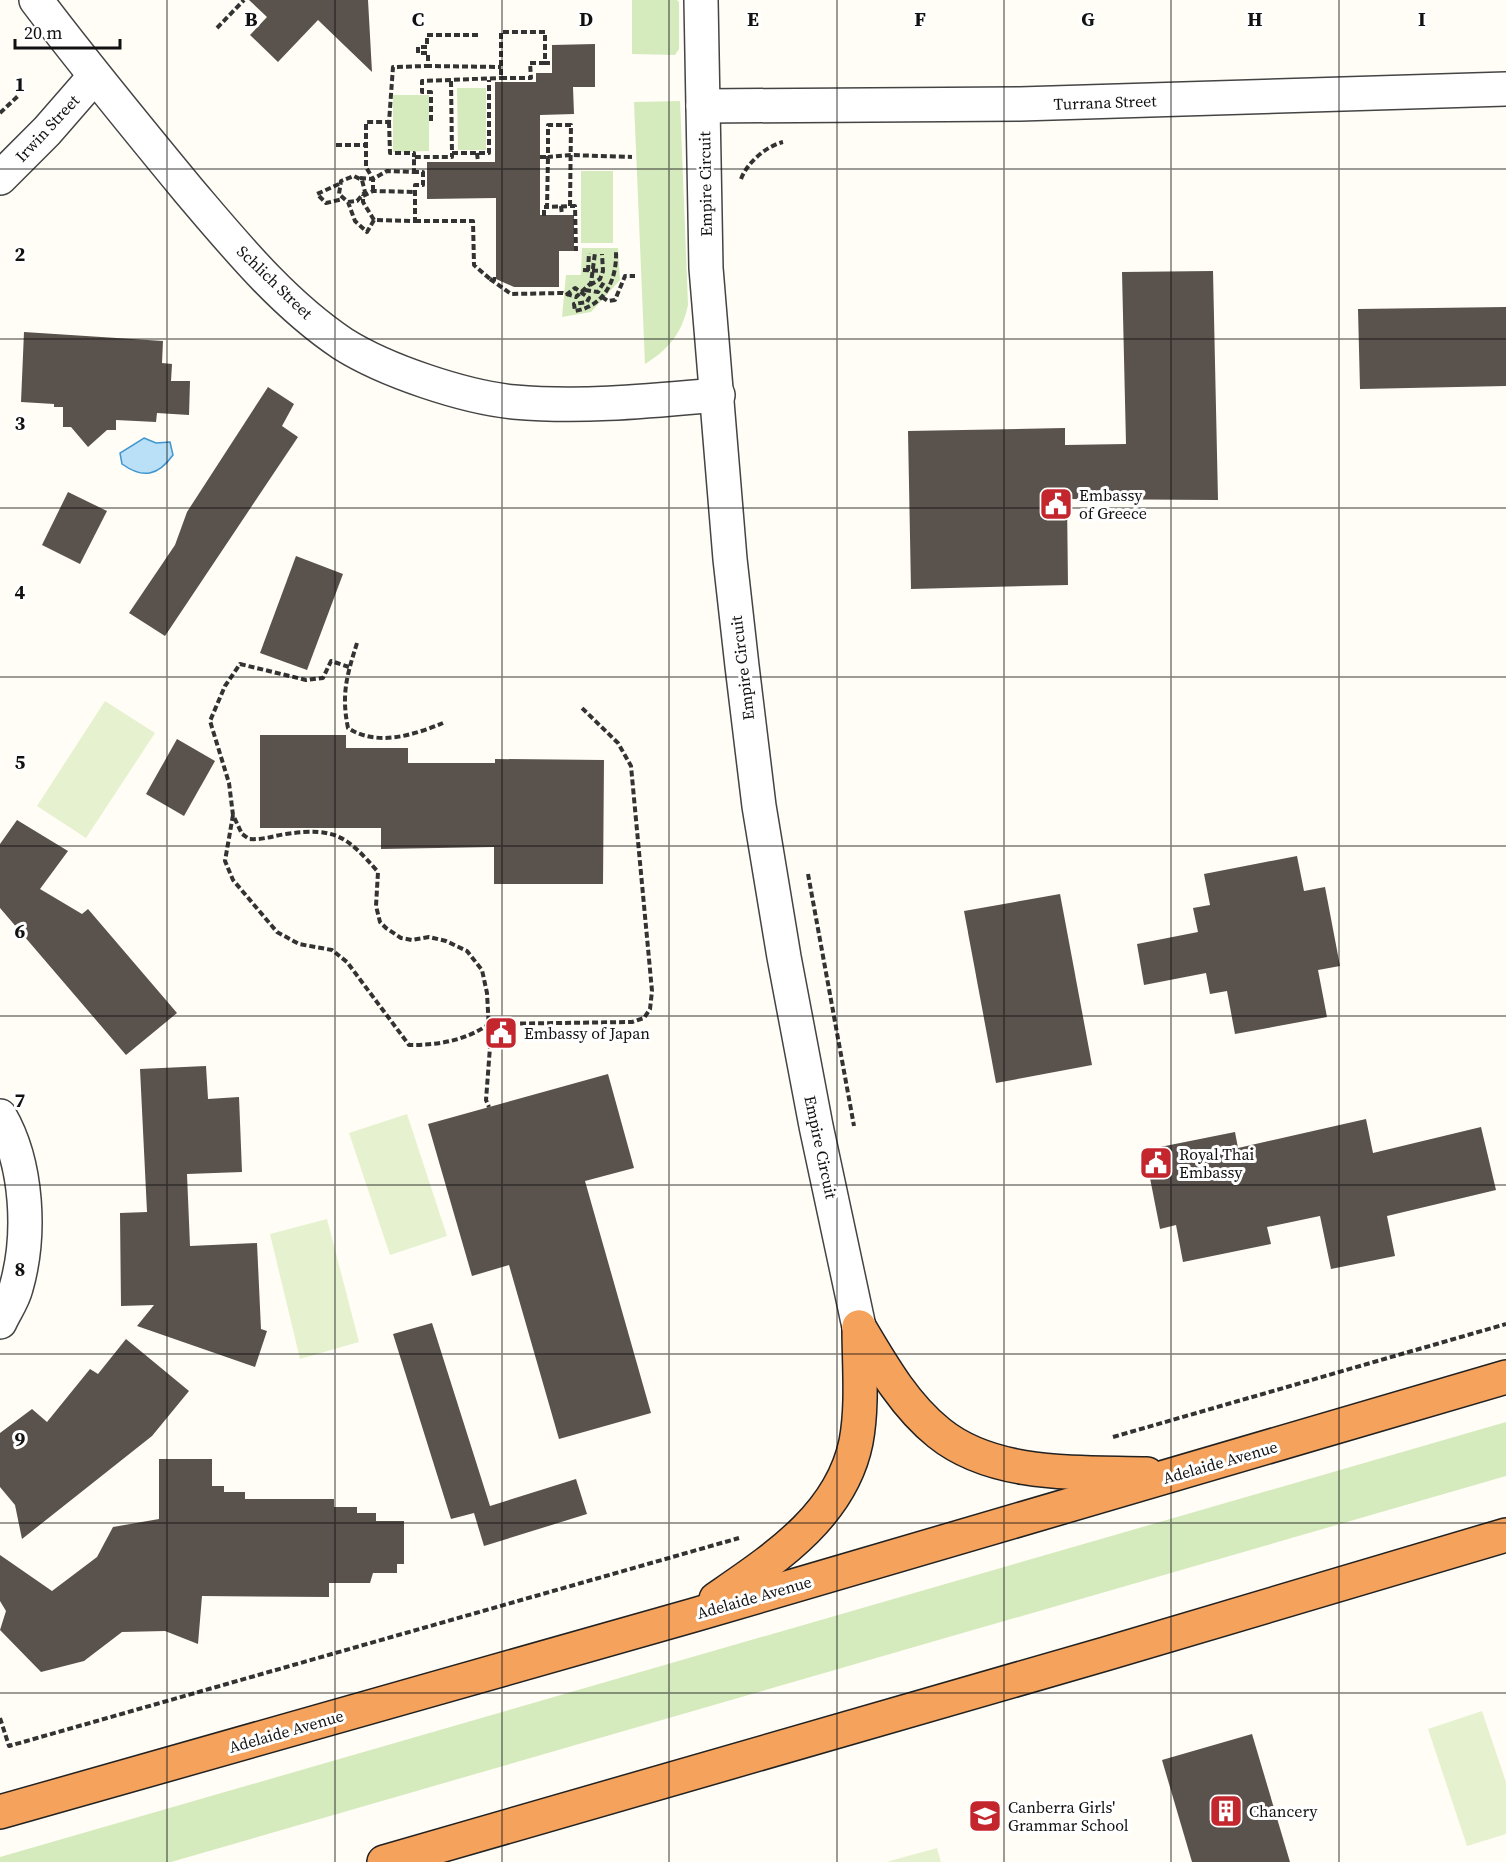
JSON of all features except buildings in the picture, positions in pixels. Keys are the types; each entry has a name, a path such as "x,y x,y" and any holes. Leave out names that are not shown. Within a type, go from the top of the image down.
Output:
{"highway":[{"path":"859,1327 891,1379 914,1408 938,1432 967,1450 1011,1464 1058,1471 1176,1475"},
{"path":"694,1615 770,1561 799,1537 821,1513 838,1488 849,1465 857,1434 859,1327"},
{"name":"Adelaide Avenue","path":"0,1812 694,1615 1506,1377"},
{"path":"384,1862 1105,1654 1506,1534"}],"street":[{"name":"Schlich Street","path":"36,0 94,77 218,225 294,305 344,344 398,370 460,392 513,402 577,404 718,395"},
{"name":"Empire Circuit","path":"701,0 706,268 730,559 759,806 812,1104 859,1327"},
{"name":"Irwin Street","path":"0,178 47,131 94,77"},
{"name":"Turrana Street","path":"703,106 1020,105 1506,89"},
{"path":"0,1116 10,1133 24,1187 24,1229 16,1290 0,1322"}],"path":[{"path":"217,28 244,0"},
{"path":"501,78 501,33 545,33 545,63"},
{"path":"428,66 428,53 418,53 418,47 428,47 428,35 478,35"},
{"path":"431,121 431,92 422,92 422,81 531,78 530,63 552,63"},
{"path":"414,172 414,153 390,153 389,123 393,67 501,67"},
{"path":"414,157 452,157 489,153 489,80"},
{"path":"451,81 452,157"},
{"path":"0,113 18,96"},
{"path":"373,191 373,179 366,167 366,123 389,123"},
{"path":"547,207 548,125 571,125 570,206"},
{"path":"489,129 495,129"},
{"path":"740,181 744,170 761,153 780,142 789,141"},
{"path":"336,145 366,145"},
{"path":"477,153 478,162"},
{"path":"540,157 571,155 632,157"},
{"path":"343,199 326,203 316,194 349,176 373,179 387,171 423,172 423,185 415,185 415,221"},
{"path":"358,177 364,184 363,202 374,220"},
{"path":"339,183 339,194 348,202 357,201 373,191 415,192"},
{"path":"348,202 355,221 367,232 374,220"},
{"path":"561,206 562,215"},
{"path":"544,216 544,207 575,206 576,251"},
{"path":"374,220 473,221 474,265 511,294 563,293 576,297 600,279 603,271 602,254"},
{"path":"584,291 589,301 574,304 575,311 587,308 602,297 615,275 616,252"},
{"path":"589,253 585,271 603,271"},
{"path":"590,285 594,272 595,253"},
{"path":"602,297 608,301 615,300 625,276 635,276"},
{"path":"490,279 496,279"},
{"path":"566,295 575,288 598,292 604,282"},
{"path":"357,643 344,683 348,728 359,734 381,737 413,735 443,723"},
{"path":"349,667 331,661 323,678 306,680 240,664 225,686 210,721 228,783 233,815 242,834 249,839 319,833 338,834 347,840 378,872 376,913 386,928 401,938 412,940 435,937 473,956 486,980 489,1024 486,1100 489,1107"},
{"path":"233,815 225,861 233,880 277,932 299,944 332,950 347,962 409,1045 438,1045 476,1034 489,1024 632,1022 644,1018 650,1009 652,991 631,766 618,743 582,708"},
{"path":"807,869 855,1130"},
{"path":"1106,1439 1506,1324"},
{"path":"0,1718 9,1746 744,1537"}],"green space":[{"path":"632,0 677,0 679,2 679,49 675,55 632,54"},
{"path":"457,88 486,88 486,150 458,150"},
{"path":"393,95 429,95 429,151 393,152"},
{"path":"680,101 688,305 682,324 668,346 645,364 634,102"},
{"path":"581,171 613,171 613,243 581,243"},
{"path":"582,248 618,248 620,280 591,312 562,317 566,275 581,275"},
{"path":"105,701 155,733 86,838 37,806"},
{"path":"407,1114 447,1236 390,1255 349,1133"},
{"path":"327,1219 359,1342 300,1359 270,1234"},
{"path":"1506,1422 1506,1476 171,1862 0,1862 0,1857"},
{"path":"1482,1711 1506,1782 1506,1834 1467,1846 1428,1729"},
{"path":"937,1848 941,1862 886,1862"}],"water":[{"path":"144,438 156,443 170,442 173,455 162,467 150,473 137,472 122,464 120,453"}],"place":[{"name":"Embassy of Greece","path":"1056,504"},
{"name":"Embassy of Japan","path":"501,1033"},
{"name":"Royal Thai Embassy","path":"1156,1163"},
{"name":"Chancery","path":"1226,1811"},
{"name":"Canberra Girls' Grammar School","path":"985,1816"}]}
